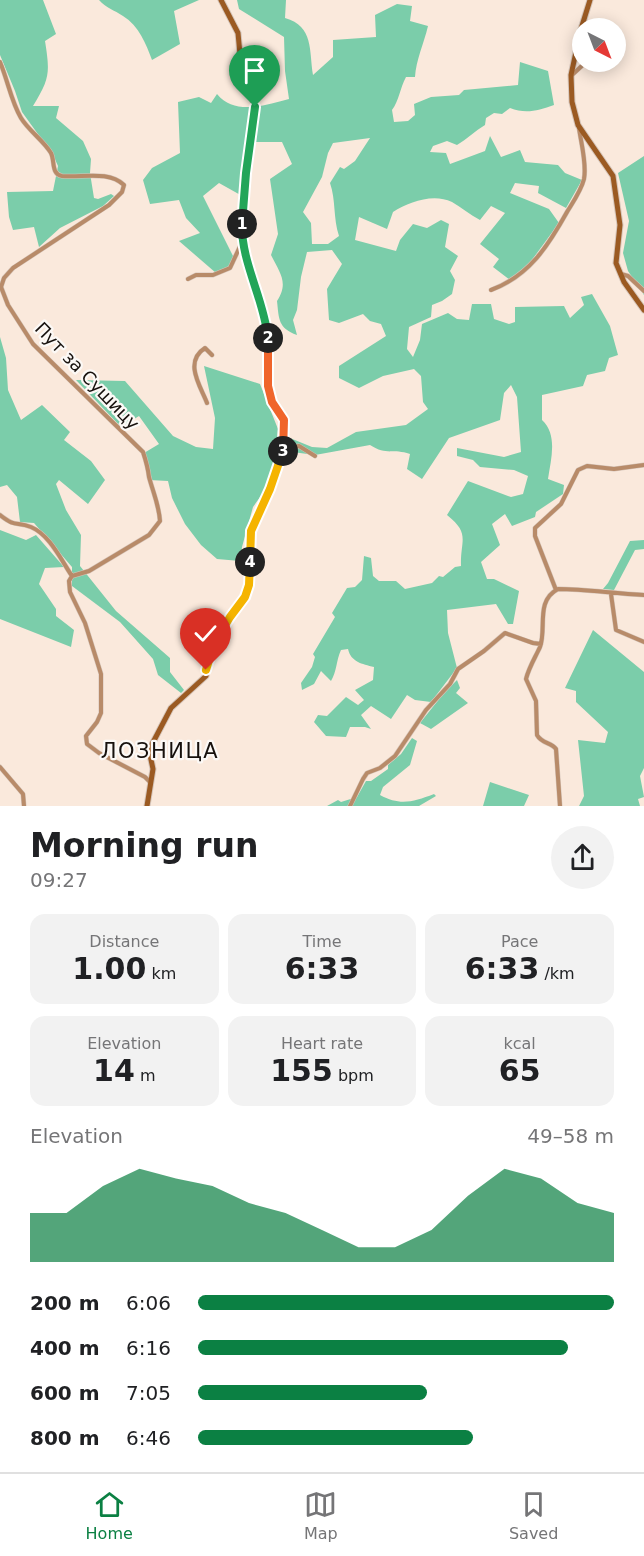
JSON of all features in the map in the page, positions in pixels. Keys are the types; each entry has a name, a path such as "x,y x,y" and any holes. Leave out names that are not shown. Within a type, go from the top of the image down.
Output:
{"street":[{"path":"147,806 153,769 149,750 171,708 206,676 214,644 245,597 249,585 251,531 270,489 283,448 284,420 272,402 268,386 270,351 267,326 243,240 243,197 255,107 241,65 238,33 220,0"},
{"path":"491,290 510,282 531,267 552,238 576,197 584,176 578,126 572,102 571,75 590,0"},
{"name":"Пут за Сушицу","path":"0,62 16,110 51,153 55,172 60,176 91,175 109,178 120,181 124,185 123,192 109,205 19,264 4,278 1,287 8,305 33,344 143,452 159,506 160,521 149,535 89,571 72,576"},
{"path":"571,75 574,72"},
{"path":"578,126 615,181 620,225 616,263 620,274 644,310"},
{"path":"188,279 196,275 213,275 230,268 243,240"},
{"path":"620,274 628,276 644,291"},
{"path":"207,403 205,393 195,379 195,358 204,348 212,356"},
{"path":"283,448 300,446 315,456"},
{"path":"556,590 541,554 535,528 561,504 575,475 582,467 614,469 644,465"},
{"path":"0,515 11,524 28,526 41,534 72,576 69,581 70,592 85,623 101,674 101,712 97,722 86,736 87,744 99,753 142,775 150,782"},
{"path":"560,806 556,749 553,745 540,740 536,733 536,701 526,679 541,644 543,612 549,597 556,590 594,590 611,594 644,595"},
{"path":"611,594 616,630 644,642"},
{"path":"350,806 367,773 380,768 395,756 426,710 450,684 461,665 484,651 505,633 541,644"},
{"path":"0,767 23,794 24,806"}],"green space":[{"path":"0,0 43,0 56,34 45,41 48,61 46,82 33,106 59,106 56,118 83,141 91,159 90,173 94,198 98,199 111,194 114,196 103,206 60,228 39,247 34,227 13,230 9,217 7,192 53,191 58,166 53,155 22,112 0,55"},
{"path":"99,0 199,0 174,11 180,44 152,60 138,30 129,20"},
{"path":"237,0 286,0 285,18 301,27 306,33 313,75 333,57 333,40 376,37 375,15 397,4 412,6 410,21 428,26 415,77 406,77 392,110 394,122 408,121 415,115 414,104 431,97 459,95 464,90 518,85 520,62 548,71 554,105 532,111 510,108 502,114 494,113 486,118 485,125 457,145 447,141 433,146 430,152 446,153 450,164 485,151 490,136 501,157 520,150 525,162 558,165 565,173 582,180 566,208 538,193 539,186 515,183 510,193 549,209 559,223 526,268 510,280 493,267 499,259 480,244 505,213 491,206 480,220 445,199 421,200 393,212 387,229 359,217 355,240 396,251 400,240 413,224 427,228 441,220 449,224 445,247 458,256 450,271 455,280 452,294 432,305 431,317 409,327 407,349 413,357 420,340 422,324 448,313 457,319 469,320 472,304 491,304 494,319 509,324 515,322 515,307 564,306 570,318 584,305 581,297 592,294 610,326 618,355 609,358 605,371 587,375 583,386 542,395 542,420 552,440 548,479 564,485 563,494 536,512 535,517 512,526 505,514 492,524 500,545 481,562 487,579 494,579 519,591 513,624 508,624 496,604 447,610 448,633 457,668 431,702 415,700 407,695 391,719 371,706 361,715 371,729 350,727 346,737 326,736 314,722 318,715 327,716 346,697 358,705 364,700 355,690 373,680 374,667 354,660 348,649 341,650 331,681 321,671 314,684 302,690 301,683 312,667 315,657 313,654 335,617 332,613 347,588 355,587 362,580 364,556 371,558 373,576 379,581 396,581 405,589 432,583 439,576 443,577 455,567 461,566 462,533 447,515 468,481 511,497 523,494 528,476 514,470 480,467 473,460 457,456 457,448 504,457 521,452 517,397 511,385 504,393 500,420 449,438 422,479 407,469 410,454 381,450 370,445 315,455 285,451 285,436 312,447 327,448 356,432 406,425 428,409 423,402 421,376 414,369 383,376 359,388 339,378 339,366 386,336 381,324 370,321 363,314 339,323 329,320 327,289 342,264 332,250 307,252 297,310 293,320 297,335 283,326 278,313 277,301 281,295 283,283 271,255 278,234 270,179 292,164 282,142 251,142 244,197 219,183 203,196 234,258 230,268 216,273 179,241 200,233 186,218 179,200 150,204 143,180 152,168 180,153 178,102 199,97 211,103 217,94 232,105 251,107 289,99 284,37 239,9","holes":["370,138 355,161 344,169 340,167 330,183 339,236 328,244 312,244 311,223 303,212 322,177 333,143"]},
{"path":"644,156 644,295 628,271 623,253 629,221 618,173"},
{"path":"0,337 6,358 8,390 21,420 42,405 70,432 64,440 91,461 105,480 88,504 59,480 56,484 66,510 81,535 80,566 116,611 170,658 170,672 184,690 181,693 158,675 153,659 120,622 72,586 72,567 34,523 20,522 17,497 7,485 0,487"},
{"path":"204,366 260,384 278,429 275,458 265,490 253,507 240,561 217,559 201,545 185,524 172,498 168,481 149,480 144,453 159,444 139,416 121,427 76,380 125,381 173,436 196,447 213,449 215,418"},
{"path":"0,530 26,540 36,535 64,567 45,568 39,584 56,609 56,616 74,630 71,647 0,619"},
{"path":"644,540 644,549 635,550 614,590 603,589 630,541"},
{"path":"593,630 644,672 644,768 640,776 644,797 638,799 640,806 579,806 584,796 578,740 605,743 608,732 576,702 576,691 565,688"},
{"path":"457,680 460,688 456,693 468,703 431,729 420,723 444,693"},
{"path":"412,738 417,741 410,765 383,787 380,795 400,802 413,801 434,794 436,796 419,806 327,806 338,800 341,802 357,797 366,781 371,781 388,769 388,765 401,754"},
{"path":"490,782 529,795 524,806 483,806"}],"district":[{"name":"ЛОЗНИЦА","path":"160,751"}],"route":[{"path":"206,670 221,630 242,603 247,592 251,531 270,489 284,441 284,420 274,407 268,386 270,351 265,316 249,265 242,232 243,197 255,107"}]}
